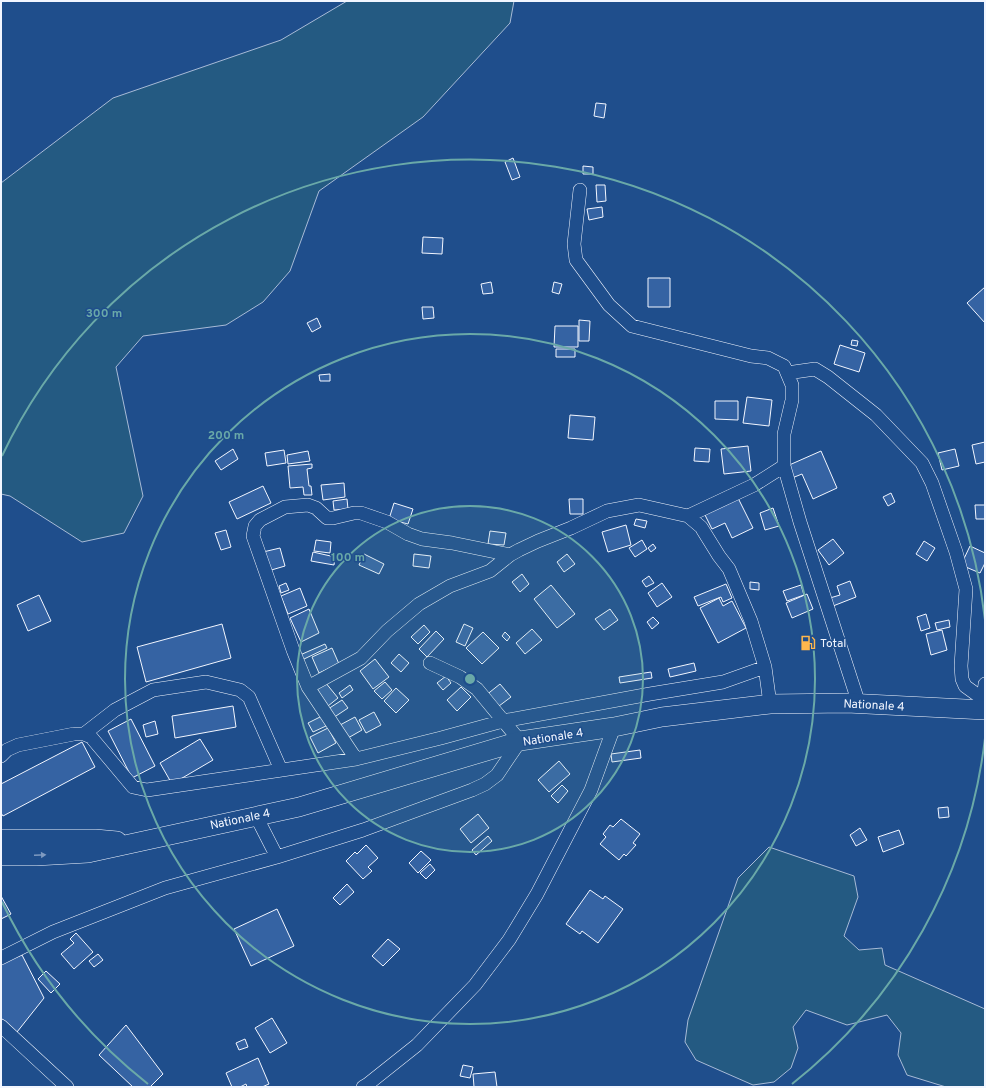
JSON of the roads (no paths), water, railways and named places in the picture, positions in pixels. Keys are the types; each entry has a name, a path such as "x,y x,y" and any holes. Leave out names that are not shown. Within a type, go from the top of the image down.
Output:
{"highway":[{"name":"Nationale 4","path":"1,856 36,856 88,853 299,807 520,741 614,727 662,717 770,704 860,704 983,707"},
{"name":"Nationale 4","path":"1,839 95,839 132,843"}],"street":[{"path":"580,190 574,244 576,260 609,305 632,326 751,356 768,358 784,366 792,385 792,400 784,434 784,466 800,522 860,704"},
{"path":"787,374 816,369 876,415 922,463 932,483 956,552 966,589 961,666 962,679 965,686 983,707"},
{"path":"688,516 754,485 784,466"},
{"path":"356,759 308,687 293,650 253,536 254,526 260,520 285,507 308,505 316,508 327,518 361,513 387,522 408,534 422,538 452,542 510,555"},
{"path":"308,687 361,658 387,631 419,604 450,586 490,571 510,555 607,511 639,505 688,516 701,527 729,569 751,621 764,667 770,704"},
{"path":"1,958 53,932 165,888 277,857 363,830 485,784 497,775 520,741 477,689 460,677 430,663"},
{"path":"1,756 7,750 18,745 74,734 84,734 91,737 134,787 147,790 356,759 503,721 642,695 723,682 764,667"},
{"path":"84,734 115,710 153,690 206,682 240,690 249,697 281,770"},
{"path":"983,707 985,684"},
{"path":"363,1087 417,1045 475,985 509,940 536,894 591,790 614,727"},
{"path":"256,816 277,857"},
{"path":"1,1026 67,1087"}],"place":[{"name":"Total","path":"808,643"}]}
